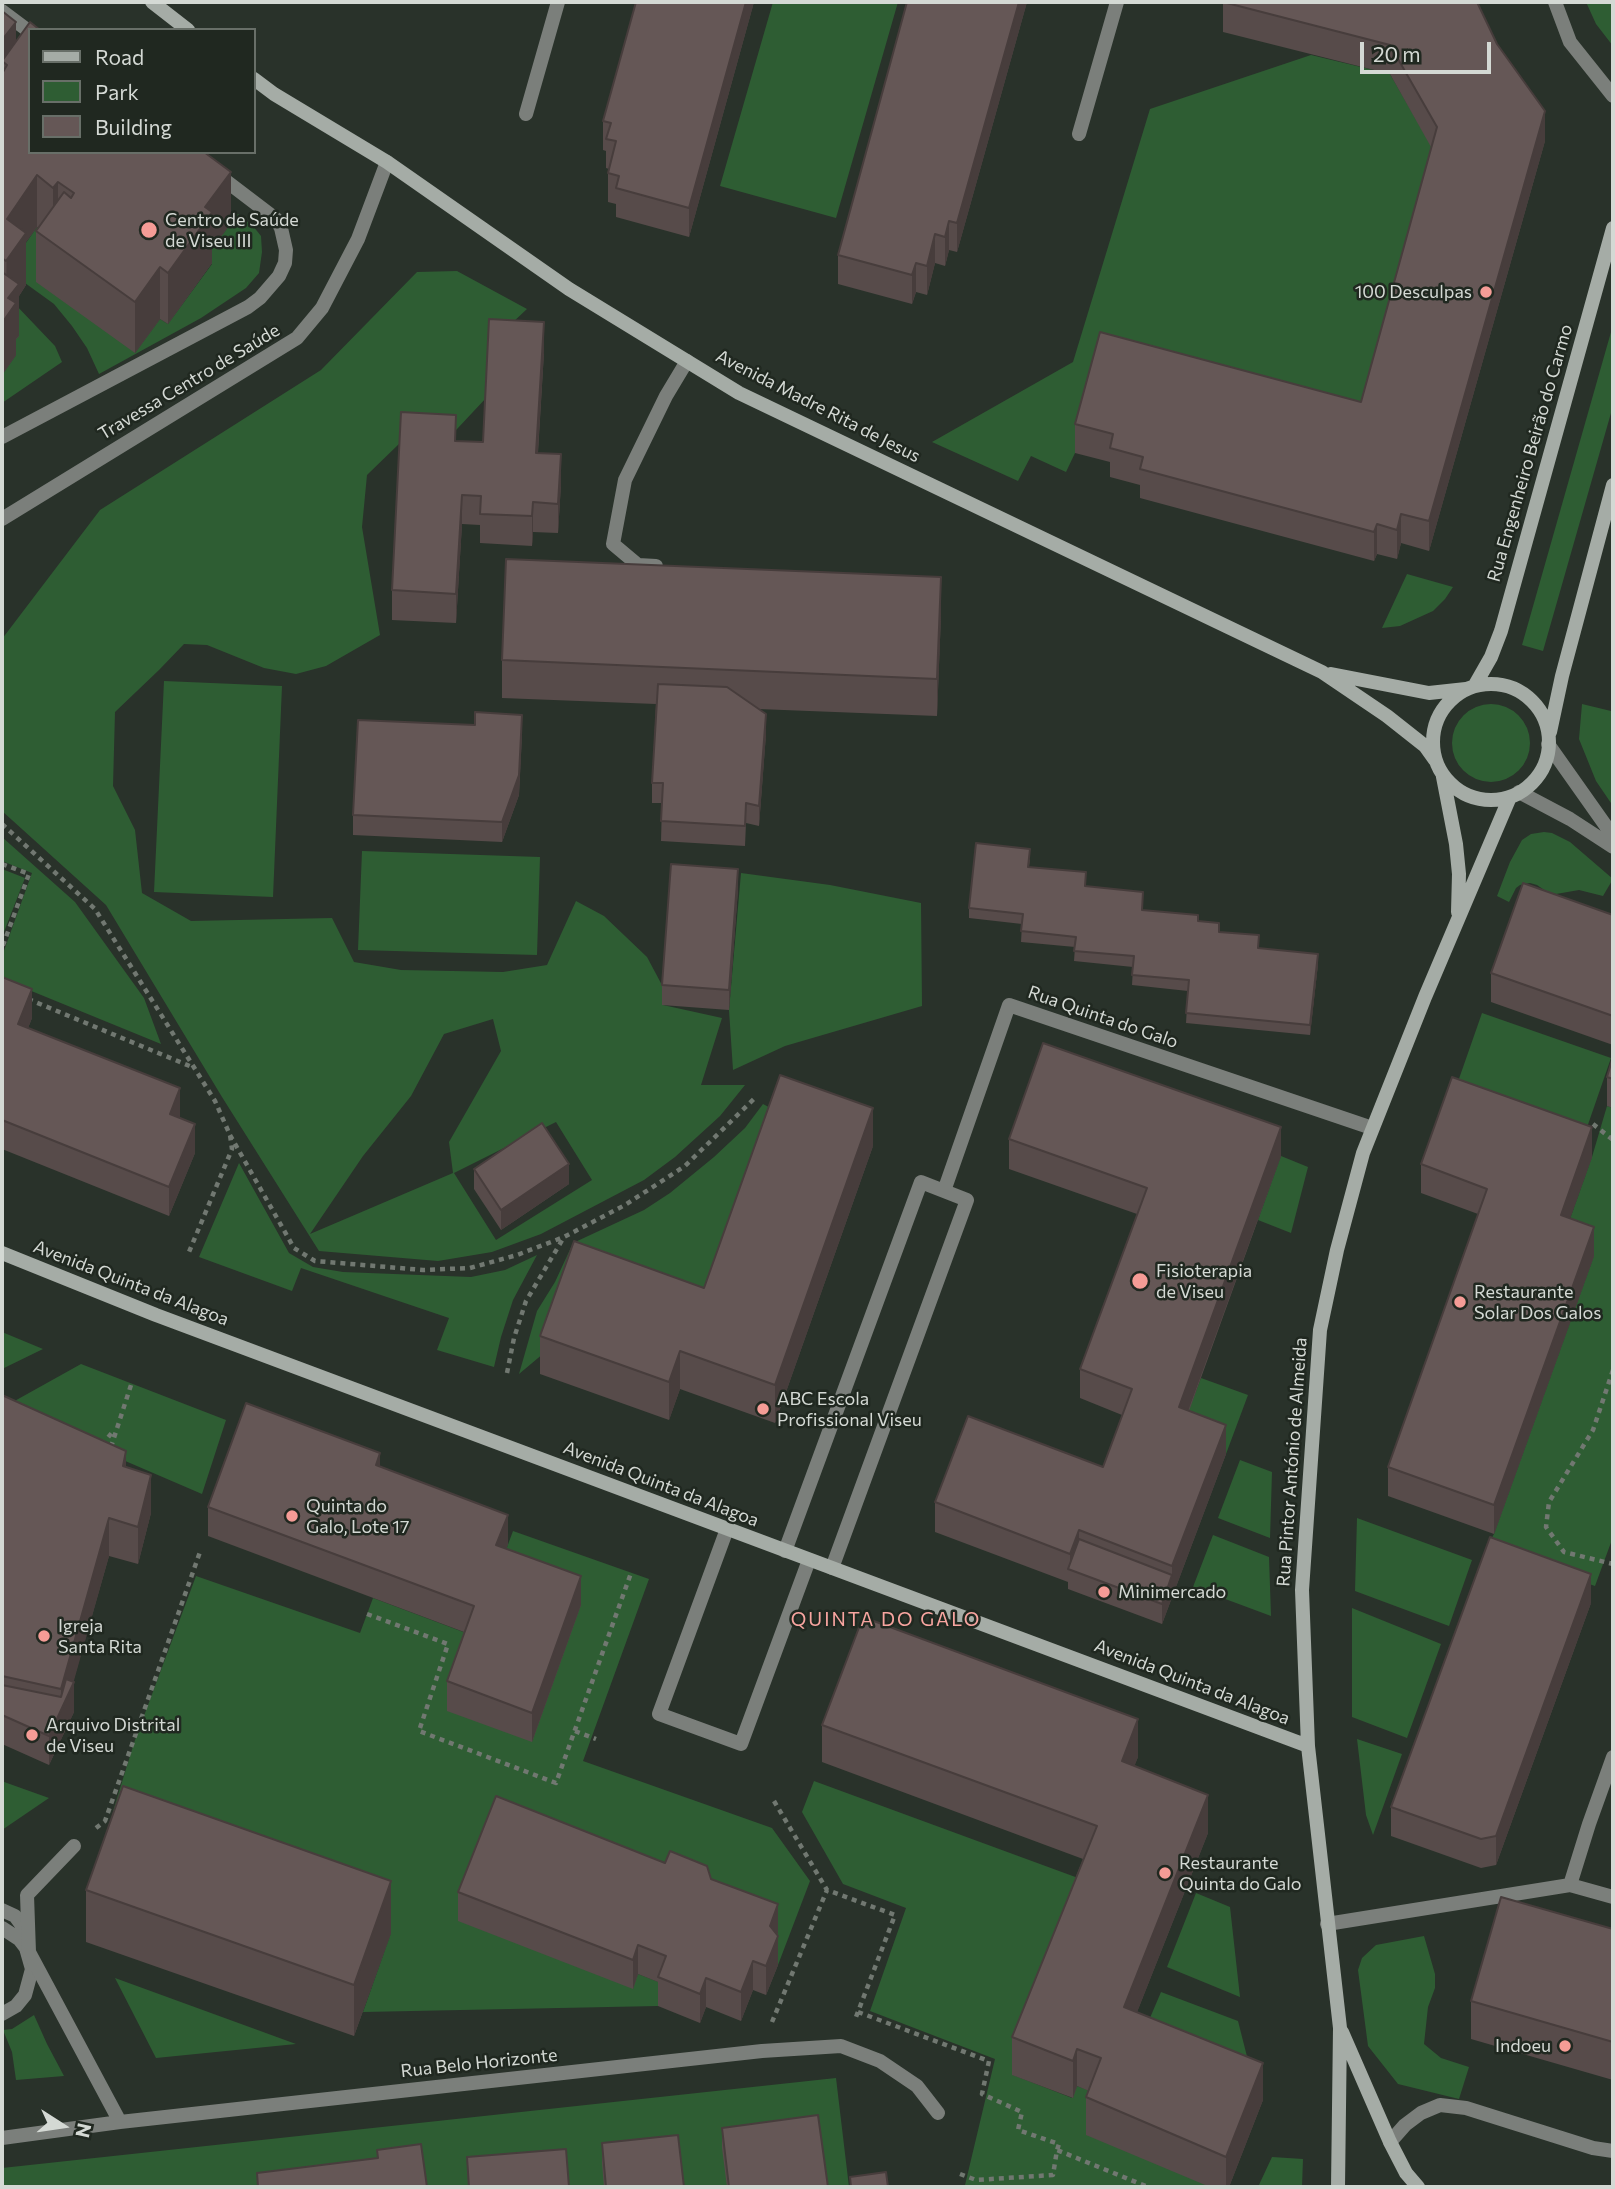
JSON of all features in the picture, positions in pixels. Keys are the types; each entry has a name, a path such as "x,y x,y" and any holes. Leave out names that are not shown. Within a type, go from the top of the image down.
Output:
{"street":[{"path":"152,2 185,28"},
{"path":"526,114 558,2"},
{"path":"1079,134 1116,2"},
{"path":"1557,2 1570,42 1613,96"},
{"path":"2,11 28,30"},
{"name":"Avenida Madre Rita de Jesus","path":"256,80 387,162 569,289 739,393 1322,673 1387,716 1424,746 1435,760"},
{"path":"2,437 248,307 270,288 279,276 285,263 286,250 276,219 191,154"},
{"name":"Travessa Centro de Saúde","path":"2,519 297,338 322,308 358,239 387,162"},
{"name":"Rua Engenheiro Beirão do Carmo","path":"1472,687 1491,657 1501,631 1613,228"},
{"path":"664,566 638,565 613,544 625,480 666,396 687,361"},
{"path":"1613,485 1567,656 1548,740 1547,756 1538,775 1515,795 1492,800 1474,798 1457,790 1443,777 1435,760 1432,741 1435,724 1444,707 1457,694 1472,687 1496,684 1515,688 1531,700 1544,717 1548,740 1613,836"},
{"name":"Avenida Madre Rita de Jesus","path":"1322,673 1429,693 1472,687"},
{"name":"Rua Pintor António de Almeida","path":"1443,777 1459,874 1457,920"},
{"path":"1515,795 1570,819 1613,847"},
{"name":"Rua Pintor António de Almeida","path":"1338,2187 1340,2028 1308,1746 1302,1590 1320,1330 1337,1250 1372,1128 1457,920 1515,795"},
{"name":"Rua Quinta do Galo","path":"944,1191 1009,1005 1372,1128"},
{"path":"785,1551 921,1182 967,1200 832,1568"},
{"name":"Avenida Quinta da Alagoa","path":"2,1253 109,1297 1308,1746"},
{"path":"727,1529 659,1714 741,1744 809,1560"},
{"path":"1570,1885 1613,1757"},
{"path":"2,2014 16,2006 25,1995 32,1969 27,1895 74,1846"},
{"path":"1328,1924 1570,1885 1613,1898"},
{"path":"2,1910 15,1916 23,1927 29,1948 120,2122"},
{"path":"2,1928 29,1948"},
{"name":"Rua Pintor António de Almeida","path":"1340,2028 1390,2142 1406,2172 1418,2187"},
{"name":"Rua Belo Horizonte","path":"2,2138 120,2122 762,2051 841,2046 880,2061 917,2085 938,2113"},
{"path":"1390,2142 1421,2112 1440,2105 1466,2108 1593,2148 1613,2151"}],"path":[{"path":"2,824 94,909 215,1101 230,1135 294,1248 315,1261 423,1270 470,1268 517,1255 564,1237 625,1205 685,1166 757,1096"},
{"path":"2,864 29,874 2,948"},
{"path":"27,999 192,1067"},
{"path":"1593,1124 1613,1140"},
{"path":"189,1252 232,1149 230,1135"},
{"path":"507,1373 514,1338 526,1301 564,1237"},
{"path":"1613,1370 1593,1430 1549,1502 1546,1527 1564,1552 1613,1564"},
{"path":"109,1452 131,1385"},
{"path":"99,1448 117,1427"},
{"path":"74,1846 105,1821 200,1552"},
{"path":"367,1614 448,1644 418,1731 556,1783 631,1573"},
{"path":"575,1731 596,1738"},
{"path":"774,1801 827,1890 895,1915 856,2017 844,2019"},
{"path":"782,2026 770,2028 827,1890"},
{"path":"858,2012 989,2061 982,2094 1021,2112 1018,2130 1059,2144 1053,2175 976,2180 960,2174"},
{"path":"1057,2150 1149,2187"}],"green space":[{"path":"773,2 898,2 836,218 720,186"},
{"path":"1586,2 1613,2 1613,46 1596,24"},
{"path":"1311,55 1390,74 1437,156 1361,431 1099,361 1075,453 1066,472 1031,456 1018,481 932,442 1073,362 1150,109"},
{"path":"238,214 261,236 259,273 246,288 201,318 99,374 87,348 54,304 7,270 37,227 53,239 135,353 160,319 168,324 212,264 205,258"},
{"path":"457,271 527,309 496,338 487,397 443,444 401,442 367,475 362,527 380,635 326,666 296,674 264,668 207,645 184,644 115,712 113,786 135,830 142,893 191,921 332,918 354,962 401,970 503,972 547,965 576,901 604,916 647,957 663,987 663,1005 722,1018 701,1085 745,1085 720,1116 675,1157 644,1180 541,1234 492,1252 438,1261 319,1251 106,905 2,811 2,639 100,510 321,370 417,272","holes":["493,1019 501,1051 449,1142 453,1173 310,1234 363,1156 411,1096 444,1034","556,1122 592,1180 496,1240 454,1173"]},
{"path":"14,303 55,346 62,362 2,403 2,375 16,355"},
{"path":"1613,325 1613,406 1543,651 1522,645"},
{"path":"1407,574 1453,587 1433,611 1400,626 1382,628"},
{"path":"164,681 282,686 273,897 154,892"},
{"path":"1491,704 1506,707 1518,716 1527,728 1530,743 1527,758 1518,770 1506,779 1491,782 1476,779 1464,770 1455,758 1452,743 1455,728 1464,716 1476,707"},
{"path":"1582,704 1611,711 1613,806 1596,781 1579,739"},
{"path":"1544,832 1570,842 1613,879 1603,896 1579,890 1556,894 1530,883 1516,888 1509,902 1497,896 1522,840 1531,834"},
{"path":"2,837 75,902 144,998 161,1044 2,979 2,956 32,873 2,861"},
{"path":"362,851 540,857 537,955 358,950"},
{"path":"2,869 25,878 2,937"},
{"path":"741,873 830,885 921,903 922,1006 785,1046 733,1070 729,1010"},
{"path":"1482,1013 1611,1058 1583,1139 1454,1093"},
{"path":"763,1104 780,1113 704,1326 550,1348 519,1374 537,1311 555,1282 573,1243 644,1210 670,1193 745,1128"},
{"path":"1607,1106 1613,1108 1613,1537 1595,1586 1486,1549 1494,1534 1594,1256 1561,1244"},
{"path":"1281,1156 1308,1167 1291,1233 1258,1220"},
{"path":"239,1163 289,1253 313,1267 343,1272 471,1277 505,1270 537,1255 513,1300 494,1367 437,1350 449,1318 301,1268 292,1291 199,1257"},
{"path":"2,1332 43,1349 2,1369"},
{"path":"81,1364 226,1420 202,1494 2,1408"},
{"path":"1201,1378 1248,1395 1226,1454 1179,1436"},
{"path":"1240,1460 1272,1472 1270,1538 1218,1518"},
{"path":"1357,1518 1472,1560 1449,1626 1355,1591"},
{"path":"513,1531 649,1579 583,1761 772,1828 810,1881 778,1965 670,1881 633,1988 638,1974 666,1985 658,2006 363,2012 391,1933 123,1837 113,1811 135,1740 196,1576 360,1633 373,1598 474,1636"},
{"path":"1213,1535 1269,1557 1271,1616 1193,1587"},
{"path":"1352,1608 1441,1644 1407,1738 1352,1717"},
{"path":"1357,1739 1402,1754 1373,1835 1366,1815"},
{"path":"2,1781 7,1783 49,1798 2,1830"},
{"path":"814,1781 1089,1882 1013,2075 1072,2098 1077,2086 1101,2095 1210,2187 944,2187 965,2185 995,2059 870,2011 906,1908 843,1884 802,1812"},
{"path":"1196,1893 1230,1907 1240,1997 1167,1967"},
{"path":"1424,1936 1435,1974 1435,1988 1428,2007 1424,2044 1441,2058 1469,2067 1459,2099 1398,2084 1368,2046 1358,1970 1362,1958 1376,1945"},
{"path":"115,1978 296,2044 156,2058"},
{"path":"1161,1992 1238,2021 1253,2080 1141,2039"},
{"path":"34,2015 64,2076 16,2080 12,2052 3,2030 12,2029"},
{"path":"836,2078 849,2187 2,2187 2,2168"},
{"path":"1272,2157 1303,2159 1302,2187 1258,2187"}],"building":[{"path":"636,2 746,2 689,208 616,188 619,176 608,173 616,141 606,139 611,123 603,121"},
{"path":"907,2 1019,2 957,223 949,221 945,237 935,234 927,266 916,263 912,275 838,255"},
{"path":"1223,2 1477,2 1497,44 1545,111 1429,521 1401,514 1397,530 1377,524 1374,532 1140,469 1143,457 1110,448 1113,434 1075,424 1100,332 1361,402 1437,127 1390,45"},
{"path":"2,11 16,22 2,40"},
{"path":"30,22 38,28 28,28 28,154 207,154 231,172 205,207 212,212 168,273 160,267 135,302 36,231 64,192 71,198 74,193 58,182 53,188 37,175 7,219 26,233 6,261 2,258 2,71 7,65 2,61"},
{"path":"2,272 19,284 8,298 16,303 2,323"},
{"path":"489,319 544,322 536,453 561,454 558,504 533,502 532,516 480,514 481,496 462,495 456,594 392,590 401,412 456,415 455,441 483,442"},
{"path":"506,559 941,577 937,679 502,660"},
{"path":"658,684 727,687 766,714 759,806 746,803 745,826 661,821 663,783 652,783"},
{"path":"475,712 522,715 519,775 502,822 353,815 358,720 475,725"},
{"path":"976,843 1030,849 1028,867 1086,872 1085,886 1143,892 1142,910 1198,915 1198,921 1219,923 1219,932 1259,935 1258,948 1318,954 1310,1025 1186,1013 1189,980 1132,975 1134,956 1074,951 1076,937 1021,931 1023,914 969,908"},
{"path":"671,864 738,869 729,990 662,985"},
{"path":"1523,883 1613,915 1613,1016 1491,973"},
{"path":"2,977 32,989 18,1024 180,1088 170,1114 195,1124 169,1187 2,1120"},
{"path":"1043,1043 1281,1127 1179,1407 1226,1425 1172,1566 1079,1530 1070,1554 935,1502 968,1416 1103,1467 1132,1389 1080,1369 1147,1188 1009,1139"},
{"path":"1613,1057 1613,1079 1607,1077"},
{"path":"780,1075 873,1108 775,1385 680,1351 669,1382 540,1336 574,1241 704,1288"},
{"path":"1452,1077 1592,1127 1561,1215 1594,1227 1494,1505 1388,1467 1487,1189 1421,1164"},
{"path":"542,1123 569,1164 501,1210 474,1169"},
{"name":"Igreja Santa Rita","path":"2,1395 126,1451 123,1466 151,1475 138,1527 109,1518 61,1689 2,1676"},
{"path":"246,1403 380,1453 376,1465 508,1515 496,1545 581,1576 532,1713 447,1681 474,1606 208,1507"},
{"path":"1490,1537 1591,1574 1496,1836 1481,1839 1391,1807"},
{"path":"1079,1539 1172,1575 1162,1604 1068,1569"},
{"path":"863,1617 1138,1719 1122,1761 1208,1795 1124,2007 1263,2063 1226,2157 1086,2097 1101,2058 1077,2049 1073,2061 1012,2037 1097,1826 822,1725"},
{"path":"66,1679 74,1682 49,1736 2,1715 2,1685 61,1697"},
{"path":"123,1786 391,1881 354,1985 86,1890"},
{"path":"496,1796 665,1863 670,1851 707,1866 711,1879 778,1904 770,1926 778,1936 766,1966 753,1961 741,1992 706,1978 700,1994 658,1977 666,1956 638,1945 633,1960 458,1892"},
{"path":"1501,1897 1613,1929 1613,2042 1471,2001"},
{"path":"818,2115 828,2187 729,2187 722,2128"},
{"path":"678,2135 684,2187 606,2187 602,2143"},
{"path":"421,2144 427,2187 258,2187 257,2173 378,2158 377,2150"},
{"path":"566,2149 569,2187 469,2187 467,2157"},
{"path":"886,2172 888,2187 851,2187 850,2177"}],"place":[{"name":"Centro de Saúde de Viseu III","path":"149,230"},
{"name":"100 Desculpas","path":"1486,292"},
{"name":"Fisioterapia de Viseu","path":"1140,1281"},
{"name":"Restaurante Solar Dos Galos","path":"1460,1302"},
{"name":"ABC Escola Profissional Viseu","path":"763,1409"},
{"name":"Quinta do Galo, Lote 17","path":"292,1516"},
{"name":"Minimercado","path":"1104,1592"},
{"name":"Igreja Santa Rita","path":"44,1636"},
{"name":"Arquivo Distrital de Viseu","path":"32,1735"},
{"name":"Restaurante Quinta do Galo","path":"1165,1873"},
{"name":"Indoeu","path":"1565,2046"}],"district":[{"name":"QUINTA DO GALO","path":"886,1620"}]}
